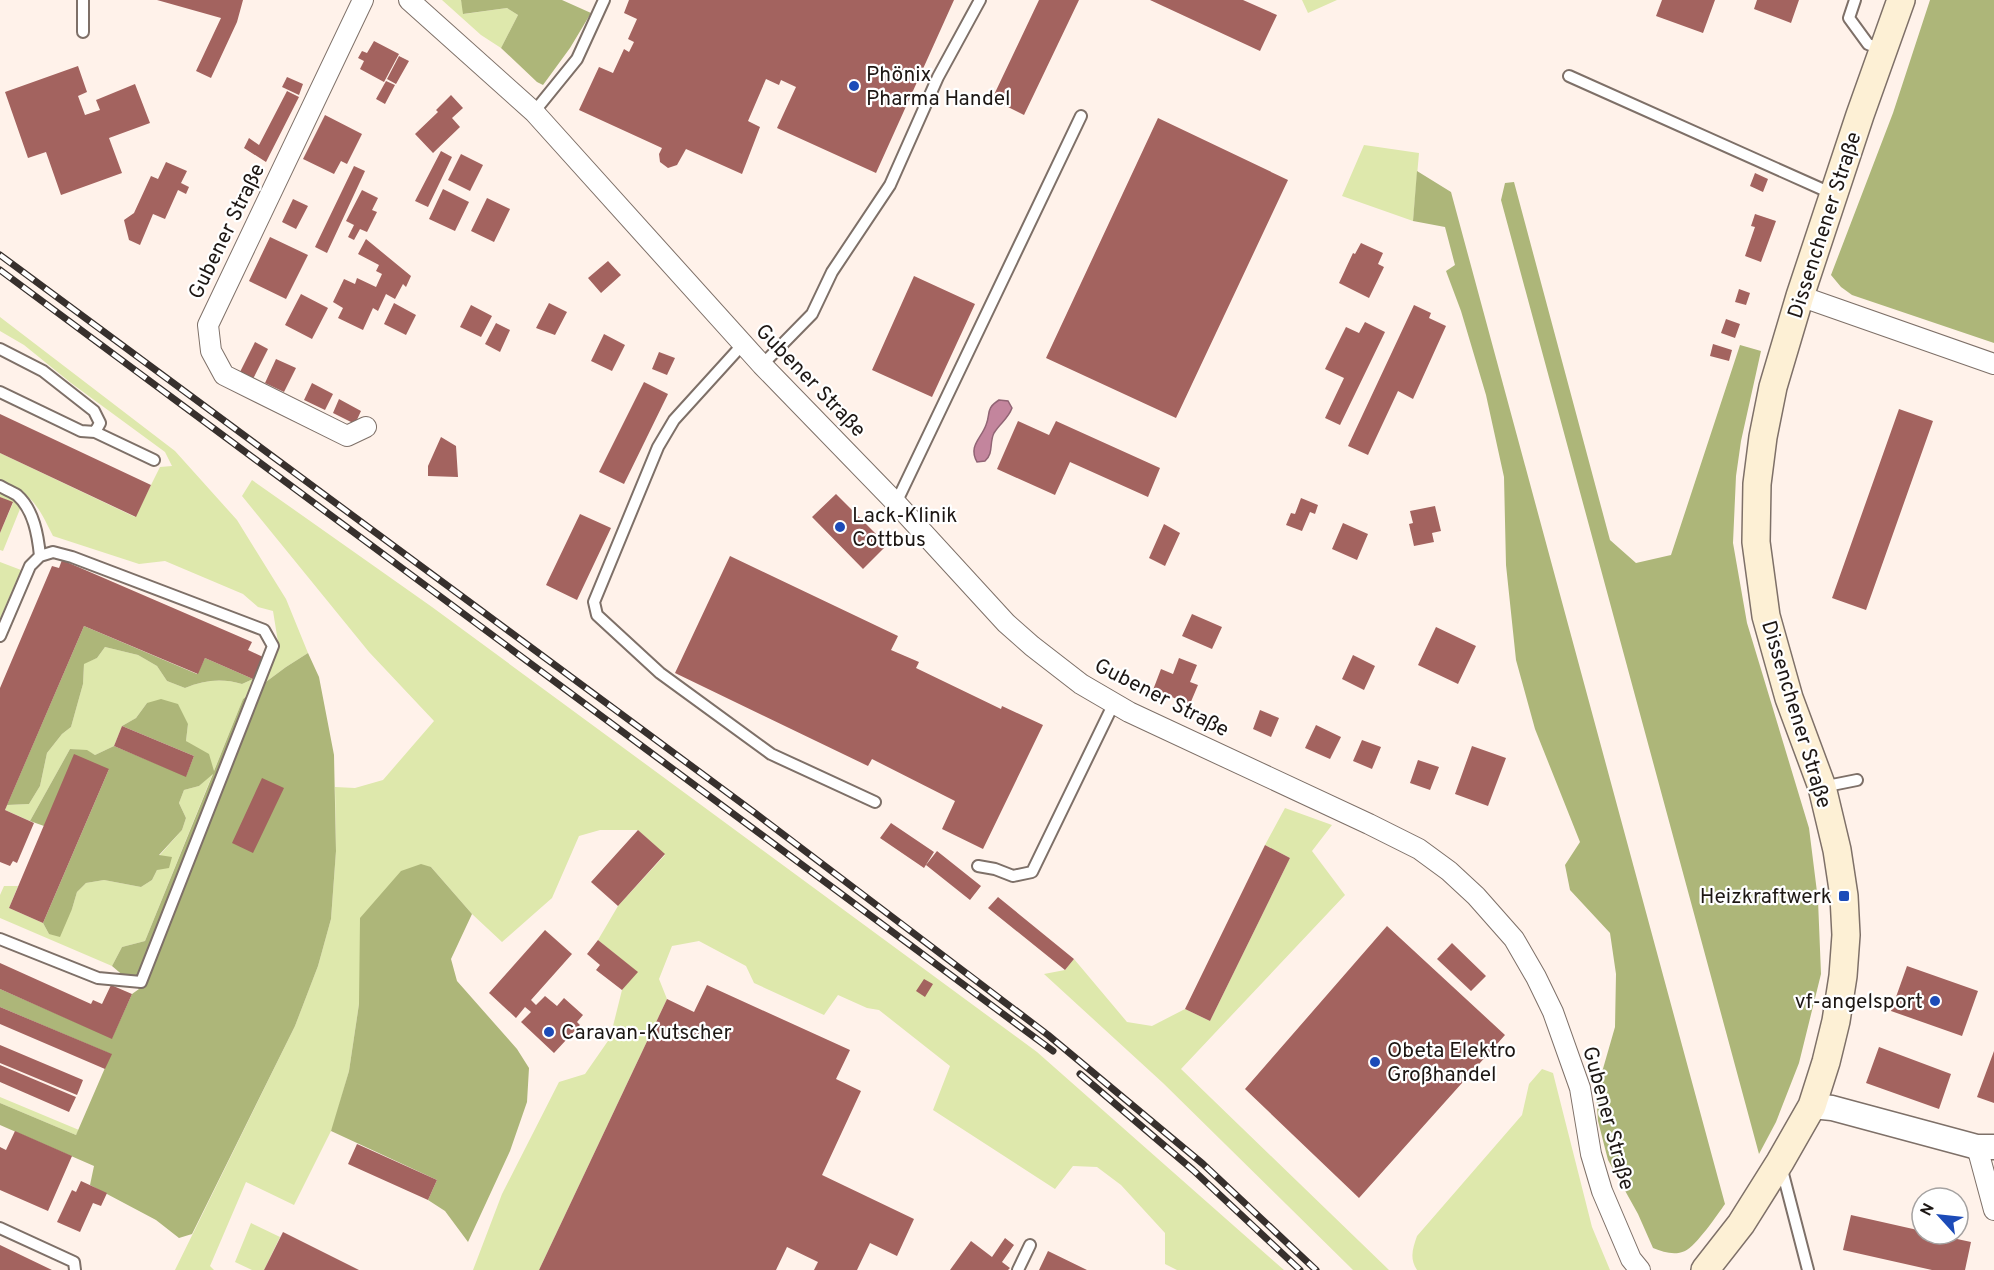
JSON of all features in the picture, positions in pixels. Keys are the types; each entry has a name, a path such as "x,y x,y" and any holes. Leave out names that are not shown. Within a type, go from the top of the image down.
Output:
{"main road":[{"name":"Dissenchener Straße","path":"1706,1270 1741,1224 1812,1106 1836,1021 1843,976 1846,935 1844,896 1837,850 1822,787 1789,698 1766,616 1756,542 1756,484 1773,387 1800,296 1901,0"}],"street":[{"name":"Gubener Straße","path":"363,0 208,325 211,351 224,375 347,436 366,427"},
{"name":"Gubener Straße","path":"409,0 534,112 762,365 896,503 1006,624 1032,646 1081,684 1114,703 1419,849 1449,871 1476,896 1514,939 1553,1012 1580,1088 1591,1154 1602,1191 1631,1259 1640,1270"},
{"path":"1800,296 1994,364"},
{"path":"1812,1106 1832,1108 1986,1148 1994,1210"}],"lane":[{"path":"82,32 83,0"},
{"path":"534,112 577,59 604,0"},
{"path":"762,365 812,314 832,272 890,185 938,76 980,0"},
{"path":"1856,0 1849,18 1868,44 1883,50"},
{"path":"1569,76 1833,194"},
{"path":"896,503 1082,116"},
{"path":"743,344 674,420 658,447 594,602 597,615 660,673 771,754 875,802"},
{"path":"0,349 43,371 94,411 100,423 95,432"},
{"path":"0,393 81,432 95,432 154,460"},
{"path":"0,486 17,496 28,509 37,532 40,556"},
{"path":"0,636 30,566 40,556 53,552 72,557 264,630 273,646 141,982 98,978 0,939"},
{"path":"978,866 1013,876 1032,872 1114,703"},
{"path":"1822,787 1857,780"},
{"path":"1780,1162 1809,1270"},
{"path":"0,1228 74,1262 75,1270"},
{"path":"1018,1270 1030,1245"}],"green space":[{"path":"442,0 461,0 464,14 507,8 518,15 501,48 481,35"},
{"path":"461,0 562,0 591,13 570,48 543,85 501,48 518,15 507,8 463,14"},
{"path":"1302,0 1337,0 1308,13"},
{"path":"1930,0 1994,0 1994,343 1852,295 1831,275 1893,113"},
{"path":"1364,145 1419,153 1413,221 1342,196"},
{"path":"1417,171 1451,192 1725,1204 1695,1243 1685,1251 1677,1253 1653,1248 1638,1214 1608,1160 1598,1121 1596,1093 1615,1027 1616,974 1610,933 1570,890 1565,865 1580,842 1535,729 1516,660 1506,565 1504,477 1486,395 1461,311 1446,271 1455,265 1445,227 1413,221"},
{"path":"1514,182 1610,540 1636,563 1671,555 1740,345 1761,351 1741,441 1736,476 1733,543 1747,623 1809,828 1818,900 1821,974 1799,1063 1776,1122 1759,1154 1501,200 1505,183"},
{"path":"0,317 175,451 237,520 286,599 308,653 243,699 214,772 186,741 188,724 147,703 136,718 122,726 114,746 95,755 87,751 70,749 30,821 5,810 7,805 29,804 40,786 47,753 62,734 71,727 83,684 84,663 97,658 105,647 138,655 157,666 167,681 185,688 199,683 220,681 242,684 253,679 278,642 273,611 258,607 243,594 165,561 139,564 53,536 33,502 20,491 0,480 0,453 135,517 160,467 172,466 165,452 71,383 24,345 0,331"},
{"path":"252,480 432,607 1037,1052 1284,1270 1177,1270 1165,1264 1165,1233 1121,1185 1097,1167 1073,1166 1055,1189 933,1110 950,1066 879,1010 867,1008 838,995 824,1015 754,983 746,966 699,941 672,946 659,979 667,999 539,1270 473,1270 502,1194 559,1082 585,1074 610,1038 622,990 637,972 598,940 618,906 665,855 638,830 600,830 579,836 552,898 502,942 472,914 431,867 359,1004 349,1071 333,1127 294,1205 246,1182 210,1266 214,1270 175,1270 295,1026 318,966 331,919 336,851 335,787 355,788 383,780 434,721 369,652 242,496"},
{"path":"0,491 18,500 20,509 3,551 0,550 0,533 13,503 0,497"},
{"path":"0,562 21,570 0,619"},
{"path":"84,626 197,674 205,658 253,679 242,684 220,681 199,683 185,688 167,681 157,666 138,655 105,647 97,658 84,664 83,684 71,727 62,734 47,753 40,786 29,804 7,805"},
{"path":"308,653 319,677 334,755 336,851 331,919 318,966 295,1026 192,1234 179,1238 156,1220 90,1185 94,1166 0,1125 0,1103 76,1135 111,1054 0,1007 0,989 112,1038 132,994 139,989 112,966 122,947 145,941 213,774 199,786 184,790 179,803 186,818 182,830 159,855 172,857 169,868 157,870 152,880 141,887 104,880 86,883 77,892 60,937 49,934 43,923 109,769 44,826 30,821 70,749 87,750 95,755 114,746 186,776 194,756 122,726 136,718 147,703 161,699 178,704 188,724 186,741 209,754 214,771 243,699"},
{"path":"213,773 145,941 122,947 112,966 0,918 0,895 4,886 18,886 9,908 43,923 49,934 72,909 77,892 86,883 104,880 141,887 152,880 157,870 159,856 182,830 186,818 179,803 184,790 199,786"},
{"path":"1285,808 1332,825 1312,851 1345,895 1181,1069 1389,1270 1353,1270 1163,1083 1044,974 1065,970 1074,959 1127,1022 1152,1026 1185,1009 1210,1021 1290,858 1265,845"},
{"path":"421,864 431,867 472,914 451,959 457,981 517,1049 529,1068 527,1102 510,1151 468,1242 445,1211 428,1200 437,1180 331,1131 349,1071 359,1004 360,918 401,871"},
{"path":"1542,1069 1553,1073 1592,1227 1610,1270 1417,1270 1412,1257 1417,1236 1522,1115 1529,1084"},
{"path":"0,1097 79,1130 76,1135 0,1103"},
{"path":"251,1223 280,1237 264,1270 252,1270 235,1262"}],"shaded area":[{"path":"999,400 1008,401 1012,408 994,433 988,458 977,462 974,451 976,443 984,430 990,409"}],"building":[{"path":"157,0 243,0 237,22 211,78 196,71 221,18"},
{"name":"Phönix Pharma Handel","path":"629,0 954,0 876,173 777,128 796,87 781,80 779,85 766,79 748,121 760,127 742,174 686,149 677,165 668,168 660,162 659,154 662,148 579,110 599,67 613,73 624,49 629,52 634,42 628,39 637,19 624,13"},
{"path":"1039,0 1079,0 1024,115 992,99"},
{"path":"1150,0 1243,0 1277,15 1260,51"},
{"path":"1662,0 1715,0 1703,33 1656,16"},
{"path":"1757,0 1799,0 1791,23 1754,9"},
{"path":"374,41 399,54 384,82 360,69 364,61 358,58 362,51 367,53"},
{"path":"399,56 409,61 396,84 387,79"},
{"path":"78,66 87,92 78,96 85,115 100,110 96,100 135,84 150,123 109,138 122,173 61,195 46,152 28,158 5,92"},
{"path":"287,77 303,84 299,95 282,87"},
{"path":"386,81 395,85 385,104 376,99"},
{"path":"287,91 299,97 266,162 244,148 249,138 259,145"},
{"path":"451,95 463,108 452,118 460,127 433,153 415,134 438,112 436,110"},
{"path":"325,115 362,134 347,164 341,161 334,174 303,159"},
{"path":"1158,118 1288,180 1176,418 1046,358"},
{"path":"441,151 452,157 428,207 415,201"},
{"path":"461,154 483,165 470,191 448,180"},
{"path":"166,162 187,171 181,183 189,187 186,194 178,190 165,219 153,214 140,245 129,240 124,220 134,213 151,176 158,179"},
{"path":"354,166 365,171 327,253 315,247"},
{"path":"1755,173 1768,179 1763,192 1750,186"},
{"path":"443,189 469,202 455,231 429,219"},
{"path":"362,190 378,198 372,210 377,212 367,232 360,229 354,240 348,237 354,225 346,221"},
{"path":"487,198 510,209 494,242 471,231"},
{"path":"293,199 308,206 296,229 282,222"},
{"path":"1755,214 1776,221 1761,262 1745,256 1755,227 1751,226"},
{"path":"270,237 308,255 286,299 249,281"},
{"path":"366,239 411,276 406,287 403,284 395,299 386,294 378,311 373,308 363,330 338,318 343,308 333,302 344,279 355,284 357,278 376,287 382,274 376,271 379,265 358,254"},
{"path":"1361,243 1383,253 1378,264 1384,267 1369,298 1339,283 1353,253 1355,254"},
{"path":"608,261 621,275 601,293 588,278"},
{"path":"914,276 975,304 932,397 872,370"},
{"path":"1739,289 1750,293 1746,305 1735,302"},
{"path":"301,294 328,308 312,339 285,325"},
{"path":"394,303 416,315 406,335 384,324"},
{"path":"549,303 567,312 555,335 536,328"},
{"path":"471,305 492,316 481,337 460,327"},
{"path":"1414,305 1431,313 1429,318 1446,326 1413,399 1398,391 1368,455 1348,446"},
{"path":"1726,319 1740,324 1735,338 1721,333"},
{"path":"1365,322 1385,332 1340,425 1325,418 1344,378 1325,369 1346,327 1359,333"},
{"path":"496,323 510,330 500,352 485,344"},
{"path":"604,334 625,345 612,371 591,361"},
{"path":"255,342 268,349 253,379 240,372"},
{"path":"1713,344 1732,350 1729,361 1710,356"},
{"path":"659,352 675,358 667,375 652,369"},
{"path":"276,359 296,368 284,392 265,383"},
{"path":"644,382 668,394 624,484 599,472"},
{"path":"312,383 333,394 325,410 304,400"},
{"path":"339,399 361,411 355,424 333,413"},
{"path":"1899,409 1933,421 1866,610 1832,598"},
{"path":"0,414 151,485 136,517 0,453"},
{"path":"1018,421 1049,435 1056,421 1160,468 1148,497 1070,462 1055,495 997,469"},
{"path":"441,437 456,446 458,477 428,476 428,466"},
{"path":"836,494 887,545 863,569 812,517"},
{"path":"0,497 13,502 0,533"},
{"path":"1301,498 1318,505 1315,514 1310,512 1302,531 1286,525 1291,513 1295,514"},
{"path":"1435,506 1441,531 1432,533 1434,542 1414,546 1409,524 1413,523 1410,511"},
{"path":"580,514 611,528 577,600 546,585"},
{"path":"1343,523 1368,534 1357,560 1332,549"},
{"path":"1164,524 1180,533 1165,566 1149,558"},
{"path":"730,556 898,636 891,650 919,662 916,668 1001,709 1002,706 1043,725 983,849 942,829 955,801 872,759 868,766 675,673"},
{"path":"62,560 252,642 248,650 263,657 253,679 205,658 198,674 84,626 5,810 34,823 17,863 13,861 10,866 0,862 0,688 52,566 59,568"},
{"path":"1192,614 1222,627 1212,649 1182,636"},
{"path":"1436,627 1476,646 1458,684 1418,665"},
{"path":"1353,655 1375,666 1364,690 1342,679"},
{"path":"1179,658 1197,665 1190,682 1198,685 1190,704 1153,690 1161,669 1173,674"},
{"path":"1260,710 1279,718 1271,737 1253,729"},
{"path":"1316,725 1341,737 1330,759 1305,748"},
{"path":"122,726 194,756 186,777 114,746"},
{"path":"1362,740 1381,747 1372,769 1353,761"},
{"path":"1472,746 1506,758 1488,806 1455,794"},
{"path":"74,754 109,769 43,923 9,908"},
{"path":"1418,760 1439,767 1430,790 1410,783"},
{"path":"262,778 284,788 253,853 232,843"},
{"path":"891,823 934,852 924,868 880,838"},
{"path":"638,830 665,854 618,906 591,882"},
{"path":"1265,845 1290,858 1210,1021 1185,1009"},
{"path":"937,851 981,886 970,900 926,865"},
{"path":"998,897 1074,959 1065,970 988,908"},
{"name":"Obeta Elektro Großhandel","path":"1387,926 1505,1035 1359,1198 1245,1089"},
{"path":"545,930 572,954 531,1000 536,1005 545,996 557,1006 564,998 583,1015 577,1022 580,1025 554,1053 521,1022 531,1012 525,1007 516,1018 489,993"},
{"path":"598,940 638,972 622,990 596,970 600,965 587,954"},
{"path":"1452,943 1486,976 1471,991 1437,959"},
{"path":"0,963 91,1004 93,1000 102,1004 111,985 132,994 112,1039 0,989"},
{"name":"vf-angelsport","path":"1907,966 1978,991 1962,1036 1891,1011"},
{"path":"924,979 933,984 925,997 916,991"},
{"path":"707,985 850,1050 836,1079 861,1091 822,1175 914,1219 897,1256 870,1243 857,1270 814,1270 818,1262 787,1247 776,1270 539,1270 667,999 694,1012"},
{"path":"0,1007 112,1054 105,1069 0,1024"},
{"path":"0,1045 83,1080 77,1095 0,1063"},
{"path":"1879,1047 1951,1074 1939,1109 1866,1083"},
{"path":"1994,1051 1994,1103 1977,1097"},
{"path":"0,1065 76,1097 69,1112 0,1082"},
{"path":"15,1131 72,1156 48,1211 0,1190 0,1147 6,1150"},
{"path":"357,1144 437,1180 428,1200 348,1164"},
{"path":"81,1181 107,1193 101,1206 93,1203 80,1232 57,1222 72,1190 76,1192"},
{"path":"1851,1215 1910,1228 1910,1246 1970,1246 1971,1242 1965,1270 1932,1270 1843,1250"},
{"path":"283,1232 359,1270 264,1270"},
{"path":"1005,1238 1014,1245 1002,1262 1010,1268 1008,1270 950,1270 971,1241 992,1257"},
{"path":"0,1245 52,1270 0,1270"},
{"path":"1048,1251 1087,1270 1039,1270"}],"railway":[{"path":"0,255 755,813 1048,1035 1203,1164 1316,1270"},
{"path":"0,270 1053,1051"},
{"path":"1080,1074 1193,1170 1300,1270"}],"place":[{"name":"Phönix Pharma Handel","path":"854,86"},
{"name":"Lack-Klinik Cottbus","path":"840,527"},
{"name":"Heizkraftwerk","path":"1844,896"},
{"name":"vf-angelsport","path":"1935,1001"},
{"name":"Caravan-Kutscher","path":"549,1032"},
{"name":"Obeta Elektro Großhandel","path":"1375,1062"}]}
